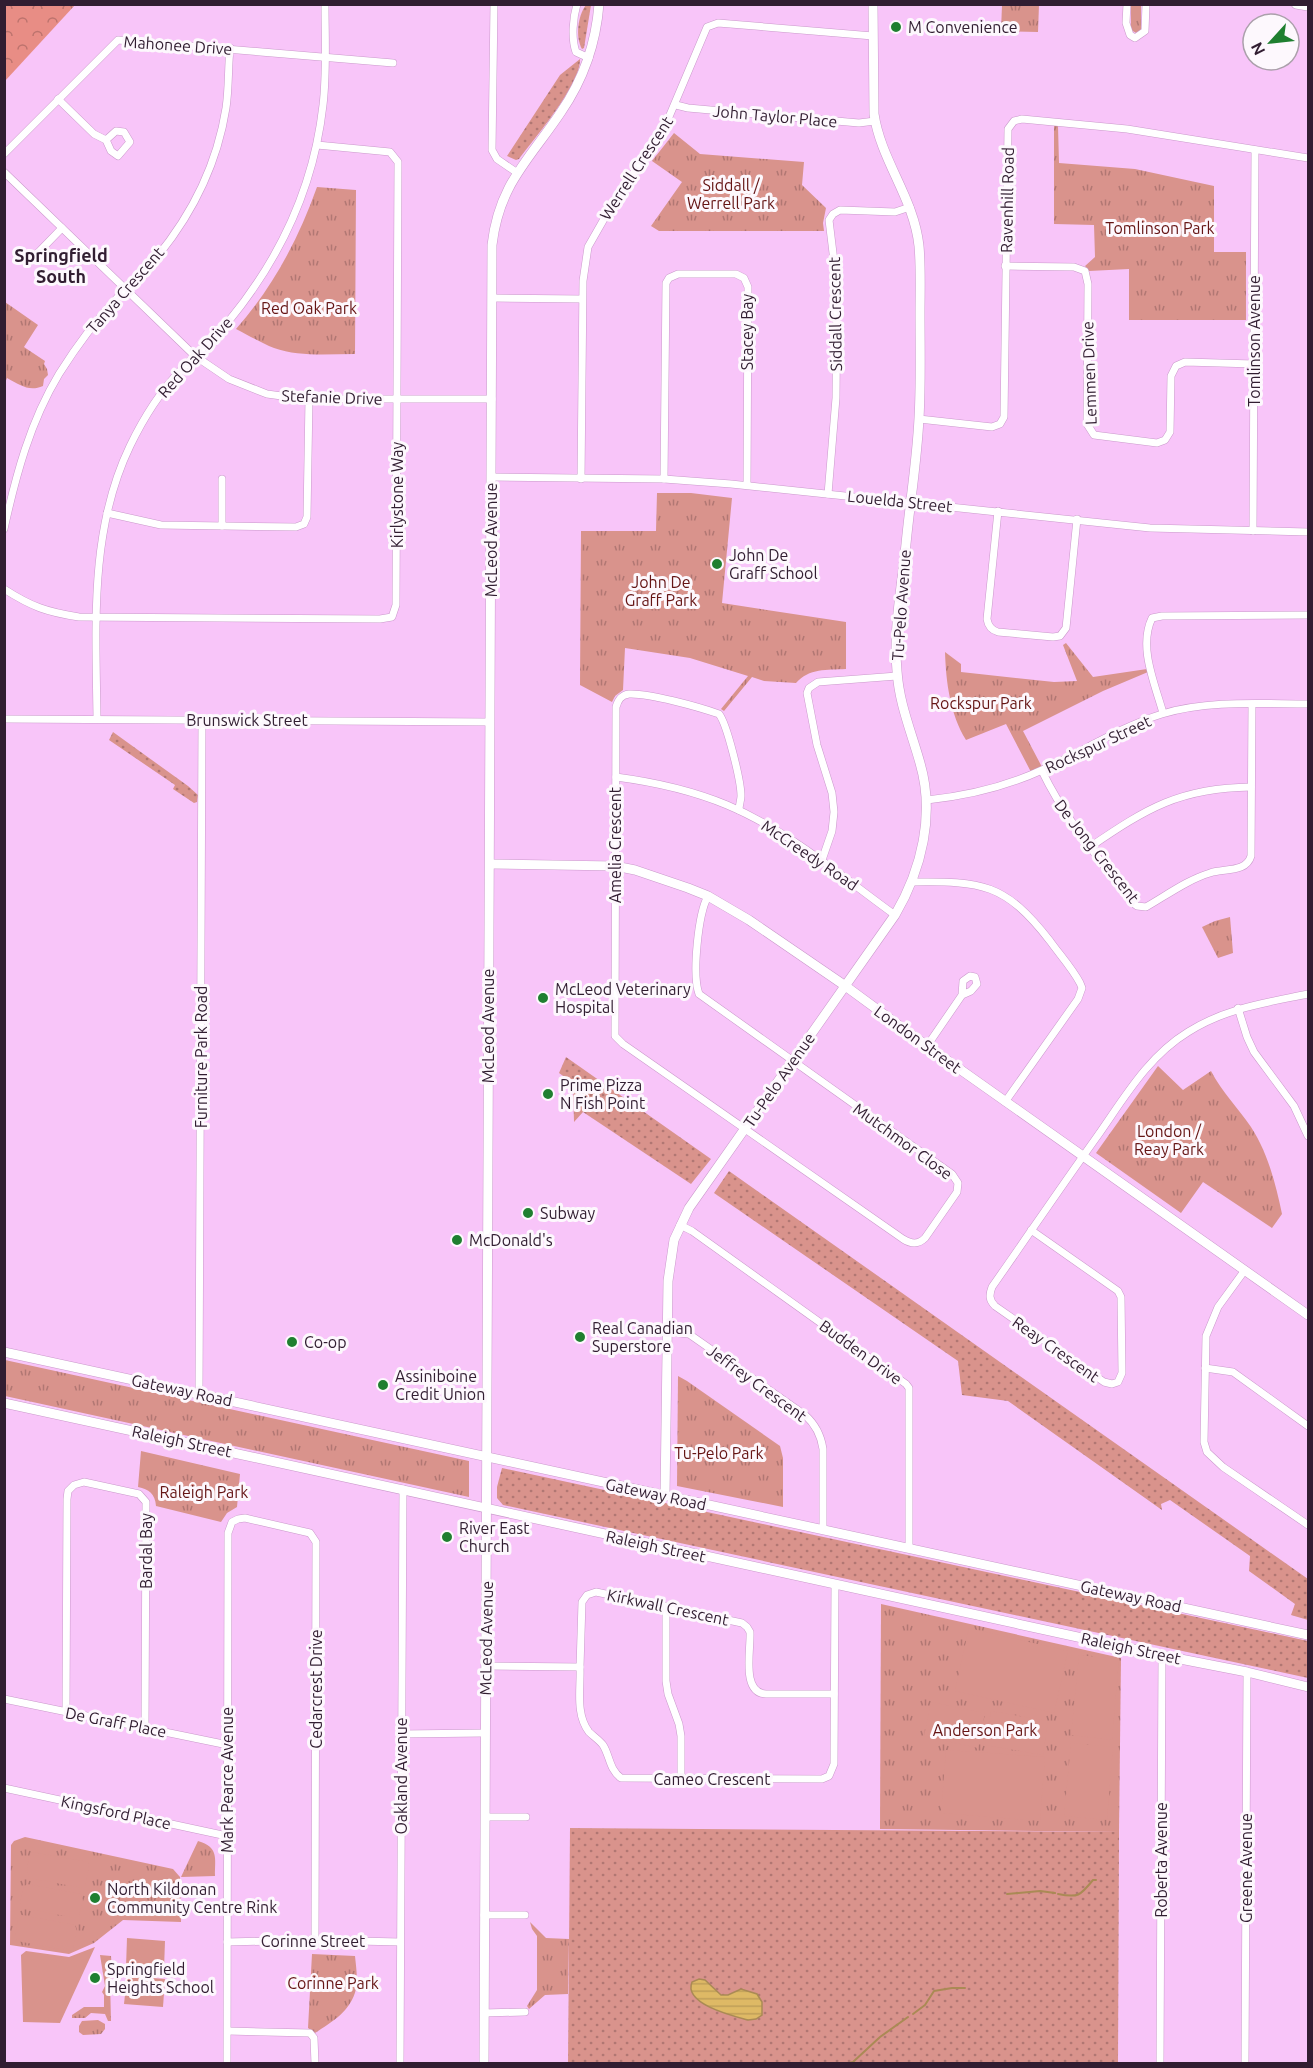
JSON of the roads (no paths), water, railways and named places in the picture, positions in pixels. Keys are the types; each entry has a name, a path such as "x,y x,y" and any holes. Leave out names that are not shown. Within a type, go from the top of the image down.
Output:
{"street":[{"name":"Red Oak Drive","path":"97,719 96,618 99,560 106,513 120,467 140,426 164,390 225,325 265,273 294,217 306,187 317,145 324,103 325,4"},
{"path":"494,4 492,150 497,159 516,172"},
{"path":"577,4 574,14 574,46 576,52 589,58"},
{"name":"McLeod Avenue","path":"484,2064 492,245 495,223 504,195 516,172 562,111 589,58 599,4"},
{"name":"Tu-Pelo Avenue","path":"665,1496 668,1281 670,1257 680,1224 844,985 895,915 912,882 922,850 927,800 922,770 902,706 897,676 897,639 919,419 920,248 910,207 882,147 875,121 873,4"},
{"path":"1127,4 1127,29 1130,35 1136,38 1145,31 1146,4"},
{"path":"1296,4 1308,6"},
{"name":"Werrell Crescent","path":"581,479 582,299 588,247 608,212 666,124 707,27 718,23 873,36"},
{"name":"Mahonee Drive","path":"4,154 118,40 393,63"},
{"name":"Tanya Crescent","path":"4,529 22,457 58,376 85,335 125,289 142,274 180,226 206,178 216,150 226,107 230,48"},
{"path":"58,99 94,134 106,140"},
{"name":"John Taylor Place","path":"675,105 859,123 875,121"},
{"name":"Ravenhill Road","path":"919,419 992,427 1002,421 1008,129 1014,120 1127,129 1308,158"},
{"name":"Kirlystone Way","path":"96,618 380,619 392,616 396,605 398,162 390,152 317,145"},
{"name":"Tomlinson Avenue","path":"1253,531 1255,150"},
{"name":"Stefanie Drive","path":"4,172 195,356 228,379 267,394 309,399 492,399"},
{"name":"Siddall Crescent","path":"828,494 836,398 837,286 829,220 833,214 844,210 895,212 910,207"},
{"path":"30,261 62,228"},
{"name":"Lemmen Drive","path":"1005,266 1074,267 1085,271 1088,284 1087,424 1094,435 1157,443 1165,440 1170,432 1171,376 1176,366 1185,362 1254,364"},
{"name":"Stacey Bay","path":"664,479 666,283 669,278 678,274 736,274 744,278 748,287 747,485"},
{"path":"492,298 582,299"},
{"path":"106,513 153,525 296,527 304,524 307,517 309,399"},
{"name":"Louelda Street","path":"491,477 664,479 747,485 1150,528 1308,532"},
{"path":"222,479 222,526"},
{"path":"998,511 988,625 998,632 1053,638 1063,634 1066,628 1077,519"},
{"path":"4,589 23,602 49,612 96,618"},
{"path":"1164,713 1148,656 1148,626 1152,618 1162,616 1308,615"},
{"path":"822,860 832,831 834,812 831,788 817,745 808,704 809,688 818,682 897,676"},
{"name":"Amelia Crescent","path":"739,810 741,795 738,772 727,727 719,714 657,698 628,694 621,696 616,707 615,1036 623,1044 745,1128"},
{"name":"De Jong Crescent","path":"1042,771 1060,807 1090,847 1133,903 1146,907 1198,877 1239,868 1247,864 1251,856 1251,704"},
{"name":"Rockspur Street","path":"927,800 960,796 1001,786 1042,771 1130,726 1164,713 1203,706 1308,704"},
{"name":"Brunswick Street","path":"4,719 489,722"},
{"name":"Furniture Park Road","path":"198,1394 202,720"},
{"name":"McCreedy Road","path":"616,777 677,788 739,810 822,860 895,915"},
{"path":"1090,847 1142,813 1179,796 1208,789 1251,787"},
{"name":"London Street","path":"490,864 615,866 635,870 708,896 749,920 844,985 1005,1102 1308,1315"},
{"path":"912,882 965,882 985,887 1006,897 1029,915 1080,983 1082,988 1078,999 1005,1102"},
{"path":"708,896 703,906 698,930 697,984 699,994 792,1062"},
{"name":"Reay Crescent","path":"1031,1230 1118,1291 1121,1297 1122,1373 1118,1382 1112,1384 1104,1382 995,1306 989,1296 992,1287 1031,1230 1083,1156 1157,1056 1188,1032 1238,1008 1308,994"},
{"path":"927,1046 962,995"},
{"path":"1238,1008 1254,1052 1294,1107 1308,1136"},
{"name":"Mutchmor Close","path":"745,1128 906,1241 916,1244 925,1238 957,1192 958,1183 952,1174 792,1062"},
{"name":"Budden Drive","path":"680,1224 906,1384 909,1392 909,1548"},
{"path":"1245,1270 1218,1307 1206,1336 1204,1442 1207,1452 1223,1467 1308,1525"},
{"name":"Jeffrey Crescent","path":"668,1332 689,1334 805,1415 814,1424 823,1449 823,1530"},
{"name":"Gateway Road","path":"4,1352 1308,1635"},
{"path":"1205,1368 1233,1372 1308,1426"},
{"name":"Raleigh Street","path":"4,1402 1308,1687"},
{"name":"Bardal Bay","path":"66,1712 67,1499 68,1491 74,1485 84,1482 139,1494 146,1502 145,1728"},
{"name":"Oakland Avenue","path":"400,2064 403,1489"},
{"name":"Cedarcrest Drive","path":"228,1533 232,1522 244,1518 310,1533 316,1542 315,1940"},
{"name":"Mark Pearce Avenue","path":"227,2064 228,1533"},
{"name":"Cameo Crescent","path":"580,1667 582,1721 589,1732 603,1745 614,1773 621,1778 822,1779 829,1776 834,1764 835,1584"},
{"name":"Kirkwall Crescent","path":"580,1667 582,1602 591,1592 613,1594 736,1621 747,1627 750,1639 750,1683 756,1691 766,1694 834,1694"},
{"path":"666,1606 666,1681 681,1736 681,1779"},
{"name":"Roberta Avenue","path":"1160,2064 1162,1656"},
{"path":"486,1666 580,1667"},
{"name":"Greene Avenue","path":"1245,2064 1247,1672"},
{"name":"De Graff Place","path":"4,1699 228,1745"},
{"path":"401,1734 485,1733"},
{"name":"Kingsford Place","path":"4,1788 227,1836"},
{"path":"486,1817 526,1817"},
{"path":"484,1915 525,1915"},
{"name":"Corinne Street","path":"226,1942 315,1940 400,1942"},
{"path":"484,2013 525,2012"},
{"path":"228,2031 310,2033 314,2038 315,2064"}],"waterway":[{"path":"1058,1894 1078,1895 1093,1880 1096,1880"},
{"path":"1007,1894 1040,1891 1055,1893"},
{"path":"913,2014 925,2005 934,1991 965,1988"},
{"path":"845,2064 853,2062 880,2037 908,2017"}],"place":[{"name":"M Convenience","path":"896,27"},
{"name":"John De Graff School","path":"717,564"},
{"name":"McLeod Veterinary Hospital","path":"543,998"},
{"name":"Prime Pizza N Fish Point","path":"548,1094"},
{"name":"Subway","path":"528,1213"},
{"name":"McDonald's","path":"457,1240"},
{"name":"Real Canadian Superstore","path":"580,1337"},
{"name":"Co-op","path":"292,1342"},
{"name":"Assiniboine Credit Union","path":"383,1385"},
{"name":"River East Church","path":"447,1537"},
{"name":"North Kildonan Community Centre Rink","path":"95,1898"},
{"name":"Springfield Heights School","path":"95,1978"}],"district":[{"name":"Springfield South","path":"61,266"}],"park label":[{"name":"Siddall / Werrell Park","path":"731,194"},
{"name":"Tomlinson Park","path":"1160,228"},
{"name":"Red Oak Park","path":"309,308"},
{"name":"John De Graff Park","path":"661,591"},
{"name":"Rockspur Park","path":"981,703"},
{"name":"London / Reay Park","path":"1169,1140"},
{"name":"Tu-Pelo Park","path":"719,1453"},
{"name":"Raleigh Park","path":"204,1492"},
{"name":"Anderson Park","path":"985,1730"},
{"name":"Corinne Park","path":"333,1983"}]}
